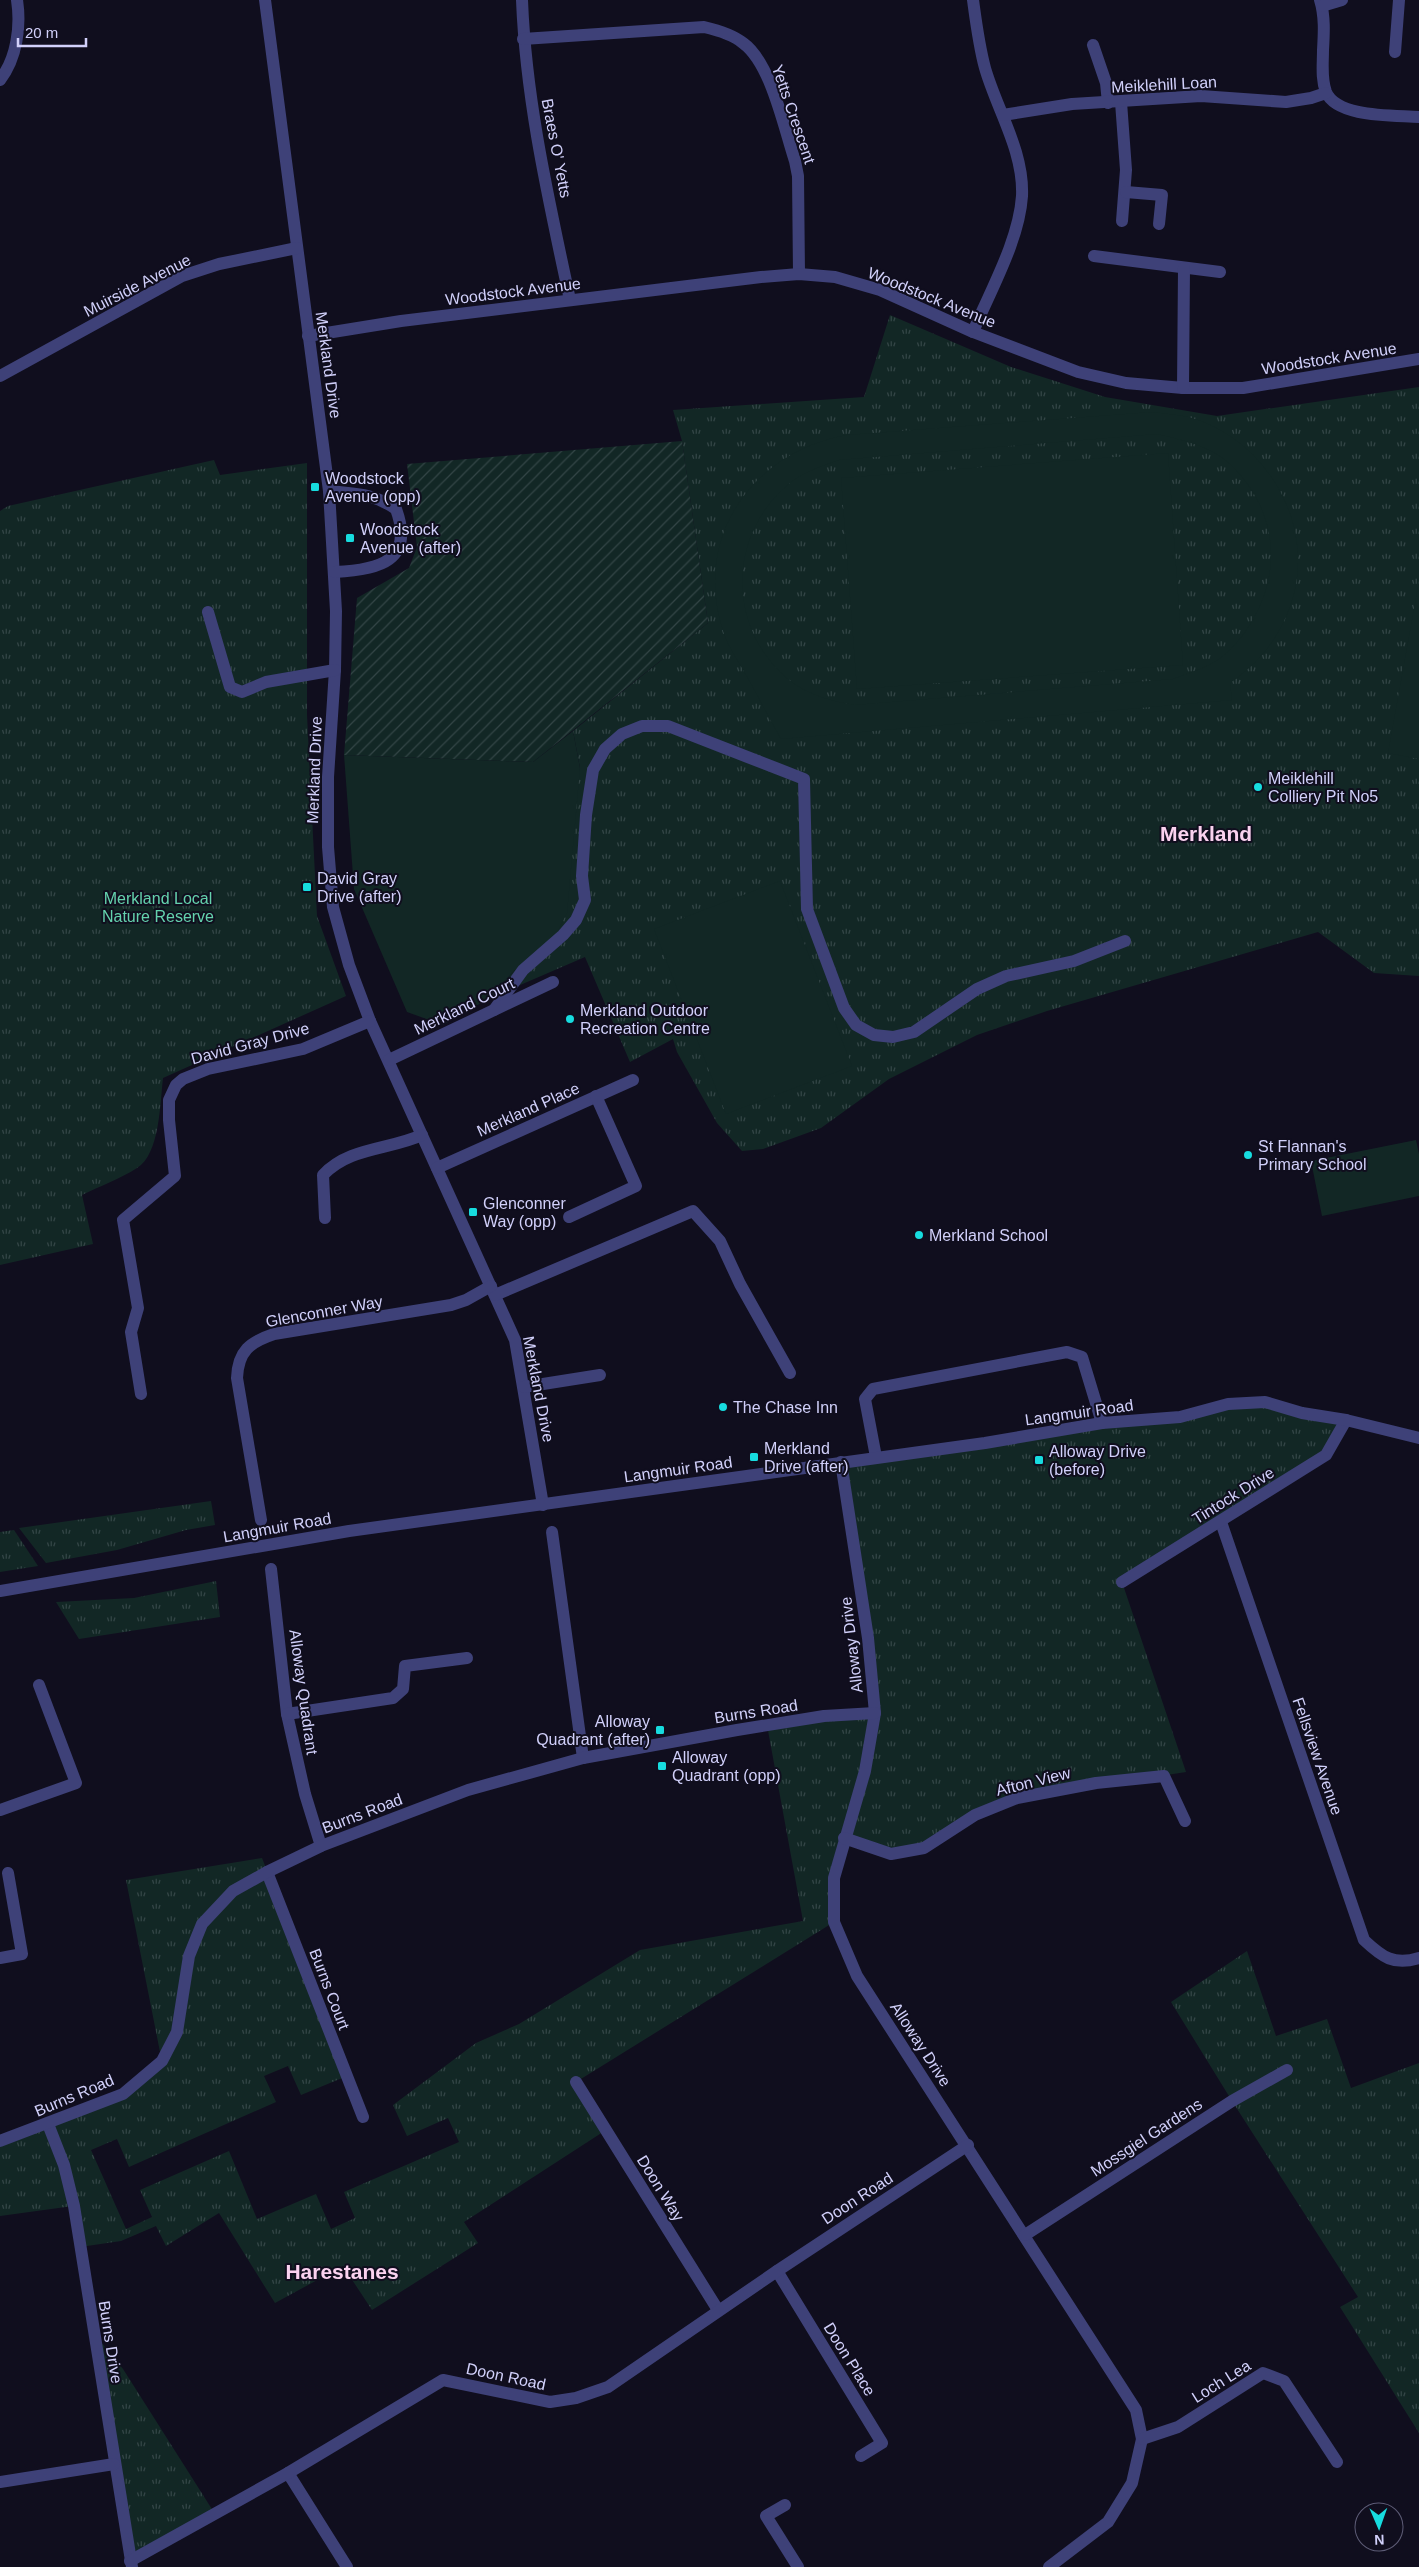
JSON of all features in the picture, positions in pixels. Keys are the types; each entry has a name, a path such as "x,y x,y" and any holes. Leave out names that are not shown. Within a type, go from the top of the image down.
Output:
{"street":[{"path":"0,80 14,54 18,28 17,0"},
{"name":"Merkland Drive","path":"265,0 330,491 335,572 335,670 328,787 328,846 332,899 348,965 370,1021 515,1340 542,1505"},
{"name":"Braes O' Yetts","path":"522,0 523,39 532,112 570,300"},
{"path":"972,0 985,68 1020,167 1020,204 1011,243 973,332"},
{"path":"1342,0 1321,3 1324,24 1322,76 1326,93 1334,104 1358,112 1419,117"},
{"path":"1395,52 1400,0"},
{"name":"Yetts Crescent","path":"523,39 704,27 722,32 743,43 765,72 795,161 798,176 799,274"},
{"path":"1094,45 1114,102 1126,192 1122,221"},
{"name":"Meiklehill Loan","path":"1003,115 1063,106 1201,96 1286,102 1311,98 1326,93"},
{"path":"1126,192 1162,194 1159,224"},
{"name":"Muirside Avenue","path":"0,376 182,276 219,264 298,248"},
{"path":"1094,256 1220,272"},
{"path":"1183,388 1184,268"},
{"name":"Woodstock Avenue","path":"308,336 570,300 799,274 835,277 880,290 973,332 1078,372 1126,382 1183,388 1243,388 1419,359"},
{"path":"330,491 371,495 384,500 396,509 403,535 399,550 377,566 362,571 335,572"},
{"path":"208,612 230,687 242,692 266,682 335,670"},
{"path":"494,1010 522,970 564,935 576,920 585,900 582,876 584,841 593,770 606,749 622,734 642,726 668,726 804,779 807,909 844,1008 856,1025 874,1035 893,1037 914,1032 977,989 1006,976 1074,961 1125,941"},
{"name":"Merkland Court","path":"389,1060 553,982"},
{"name":"David Gray Drive","path":"141,1394 131,1332 138,1308 123,1220 175,1176 169,1120 169,1100 176,1085 192,1074 303,1049 370,1021"},
{"name":"Merkland Place","path":"437,1168 633,1080"},
{"path":"569,1217 636,1186 596,1096"},
{"path":"325,1218 323,1175 332,1165 344,1158 405,1143 422,1135"},
{"name":"Glenconner Way","path":"261,1520 238,1386 238,1364 252,1343 274,1334 451,1305 493,1291 693,1211 720,1241 740,1284 790,1372"},
{"path":"876,1457 865,1399 873,1389 1066,1352 1082,1357 1102,1423"},
{"path":"524,1387 600,1375"},
{"name":"Langmuir Road","path":"0,1591 350,1531 985,1443 1102,1423 1180,1417 1228,1404 1265,1402 1302,1413 1346,1420 1419,1438"},
{"name":"Tintock Drive","path":"1122,1582 1221,1522 1326,1454 1346,1420"},
{"name":"Alloway Drive","path":"841,1462 868,1638 874,1712 865,1771 844,1838 834,1878 834,1922 857,1976 968,2145 1136,2410 1142,2439 1132,2483 1108,2522 1049,2567"},
{"name":"Fellsview Avenue","path":"1221,1522 1364,1940 1383,1958 1408,1962 1419,1958"},
{"path":"552,1532 583,1758"},
{"name":"Alloway Quadrant","path":"271,1570 287,1714 305,1794 321,1846"},
{"path":"287,1714 393,1698 403,1689 405,1666 467,1658"},
{"path":"0,1810 76,1783 38,1685"},
{"name":"Burns Road","path":"0,2141 123,2094 162,2062 177,2032 189,1956 202,1924 233,1891 266,1872 321,1846 468,1790 583,1758 824,1716 874,1712"},
{"name":"Afton View","path":"844,1838 891,1854 924,1848 975,1815 1017,1798 1096,1783 1164,1776 1185,1820"},
{"name":"Burns Court","path":"266,1872 363,2118"},
{"path":"0,1958 22,1954 8,1873"},
{"name":"Mossgiel Gardens","path":"1025,2235 1232,2101 1287,2070"},
{"name":"Doon Way","path":"576,2082 718,2310"},
{"name":"Burns Drive","path":"48,2124 64,2165 74,2206 131,2564"},
{"name":"Doon Road","path":"131,2564 444,2380 550,2402 576,2398 608,2387 776,2270 968,2145"},
{"name":"Doon Place","path":"776,2270 882,2443 861,2456"},
{"name":"Loch Lea","path":"1142,2439 1178,2427 1263,2373 1284,2381 1337,2462"},
{"path":"0,2482 114,2464"},
{"path":"288,2473 347,2567"},
{"path":"784,2505 766,2516 798,2567"}],"green space":[{"path":"890,315 1011,367 1105,397 1217,416 1419,387 1419,976 1374,973 1318,932 1047,1011 977,1035 889,1079 821,1128 763,1149 742,1151 717,1123 677,1052 673,1039 630,1062 585,957 488,999 515,970 580,768 573,731 708,623 682,441 673,410 864,397"},
{"path":"1152,412 1183,416 1201,421 1229,435 1252,454 1272,477 1286,503 1295,532 1298,561 1295,592 1284,621 1274,639 1261,656 1230,683 1232,700 781,739 732,651 723,631 715,590 717,558 725,528 740,501 760,478 785,458 814,444 847,435","holes":["1157,434 1205,448 1230,464 1246,482 1258,501 1266,521 1271,563 1260,605 1237,643 1221,658 1209,665 1173,679 854,705 830,700 800,688 772,663 757,641 747,616 742,589 744,562 751,536 764,512 782,490 788,484 809,472 839,460"]},
{"path":"682,441 708,623 533,762 344,755 357,598 409,568 417,547 407,464"},
{"path":"1168,453 1183,665 857,689 841,478"},
{"name":"Merkland Local Nature Reserve","path":"214,460 220,475 307,463 307,715 317,916 346,996 163,1078 158,1127 155,1140 145,1161 124,1176 82,1195 93,1244 0,1265 0,511 8,506"},
{"path":"1419,581 1419,759 1388,753"},
{"path":"573,731 580,768 567,913 557,932 515,970 488,999 443,1025 407,1012 354,889 344,755 533,762"},
{"path":"780,881 852,1066 726,1114 654,929"},
{"path":"1416,1140 1419,1154 1419,1196 1322,1216 1311,1161"},
{"path":"1265,1402 1346,1420 1326,1455 1122,1582 1186,1772 1017,1798 924,1848 891,1854 844,1839 834,1922 576,2082 606,2130 464,2222 478,2243 372,2310 343,2266 275,2303 219,2213 166,2246 156,2226 121,2241 80,2247 73,2206 0,2216 0,2134 5,2139 123,2094 162,2062 126,1880 262,1858 347,2076 301,2095 288,2066 264,2076 276,2102 129,2167 117,2139 91,2150 126,2229 152,2217 140,2190 229,2151 257,2219 316,2194 331,2229 355,2218 344,2192 459,2142 448,2118 407,2136 393,2105 476,2043 519,2024 640,1950 803,1921 767,1725 874,1713 841,1462"},
{"path":"211,1501 215,1525 186,1530 117,1550 46,1563 19,1528"},
{"path":"14,1530 38,1566 0,1572 0,1532"},
{"path":"216,1581 220,1617 79,1639 56,1602 134,1598"},
{"path":"1247,1951 1276,2036 1327,2019 1351,2088 1419,2063 1419,2433 1340,2307 1358,2297 1171,2002"},
{"path":"92,2331 123,2369 215,2514 130,2561"}],"place":[{"name":"Woodstock Avenue (opp)","path":"315,487"},
{"name":"Woodstock Avenue (after)","path":"350,538"},
{"name":"Meiklehill Colliery Pit No5","path":"1258,787"},
{"name":"David Gray Drive (after)","path":"307,887"},
{"name":"Merkland Outdoor Recreation Centre","path":"570,1019"},
{"name":"St Flannan's Primary School","path":"1248,1155"},
{"name":"Glenconner Way (opp)","path":"473,1212"},
{"name":"Merkland School","path":"919,1235"},
{"name":"The Chase Inn","path":"723,1407"},
{"name":"Merkland Drive (after)","path":"754,1457"},
{"name":"Alloway Drive (before)","path":"1039,1460"},
{"name":"Alloway Quadrant (after)","path":"660,1730"},
{"name":"Alloway Quadrant (opp)","path":"662,1766"}],"district":[{"name":"Merkland","path":"1206,834"},
{"name":"Harestanes","path":"342,2272"}]}
